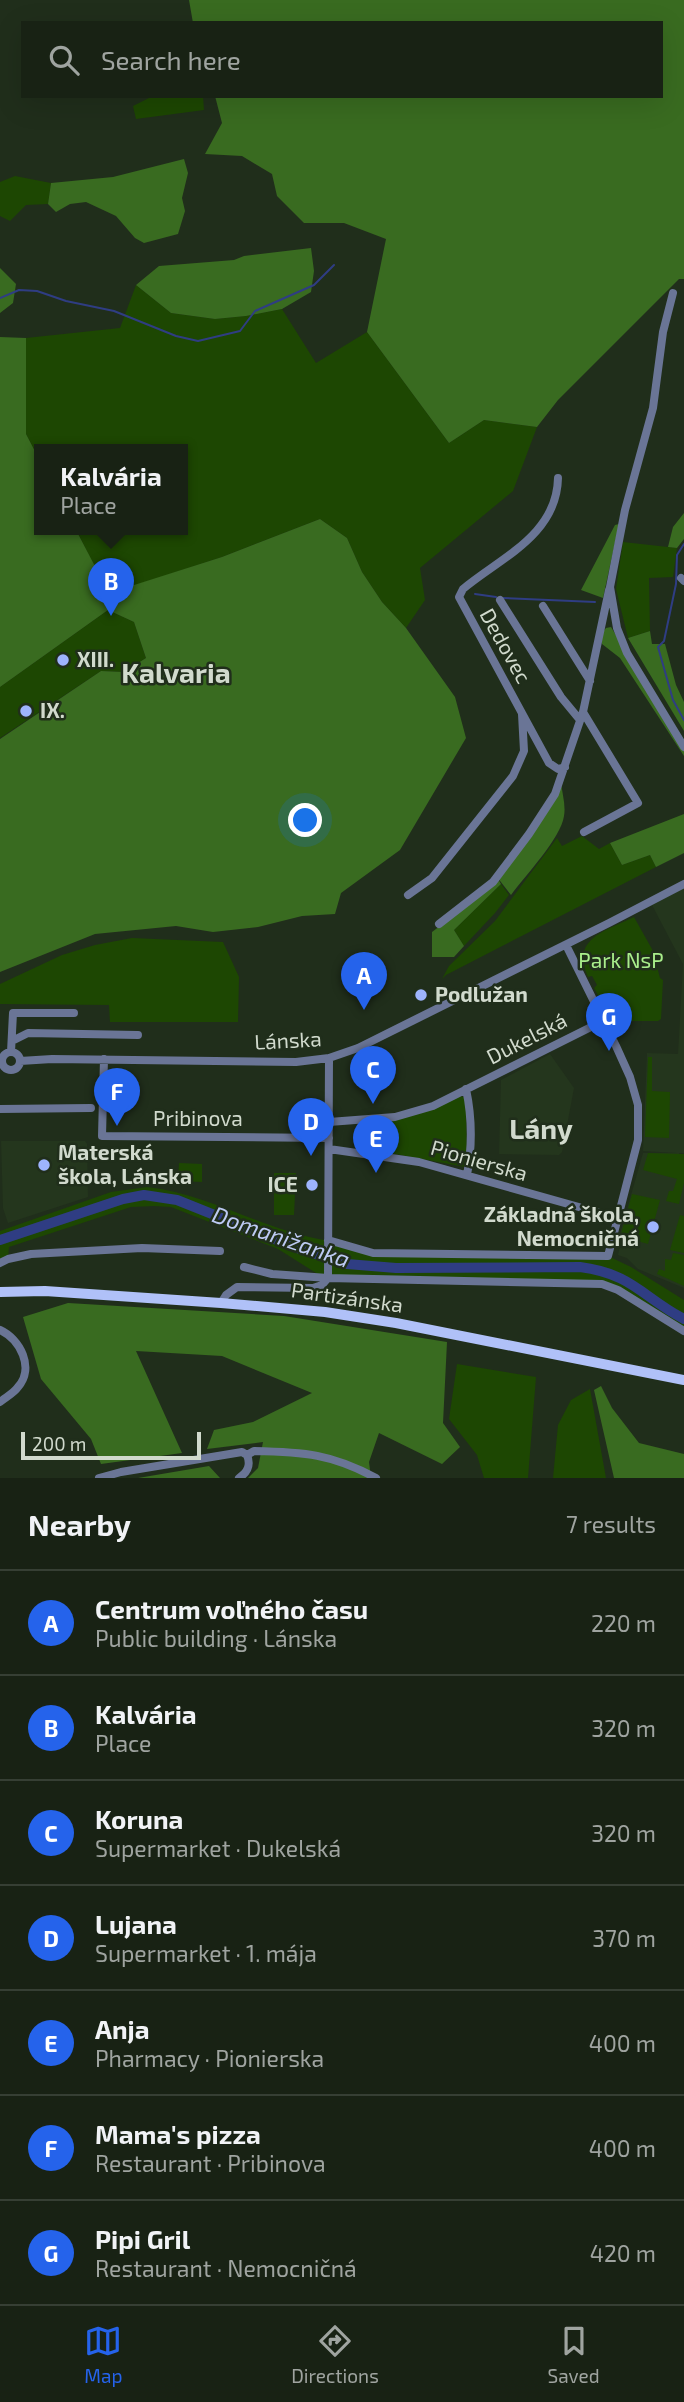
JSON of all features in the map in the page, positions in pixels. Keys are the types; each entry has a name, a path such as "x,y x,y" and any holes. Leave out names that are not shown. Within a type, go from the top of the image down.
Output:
{"main road":[{"name":"Partizánska","path":"0,1292 38,1291 305,1310 396,1323 684,1380"}],"street":[{"path":"439,924 498,877 555,794 582,716 625,510 653,408 663,332 673,293"},
{"name":"Dedovec","path":"555,794 558,779 459,595 467,585 535,534 552,506 558,478"},
{"path":"610,587 617,628 627,653 684,747"},
{"name":"Dedovec","path":"500,600 561,697 582,716 638,803 584,832"},
{"path":"543,606 590,681"},
{"path":"599,629 607,620 617,628"},
{"path":"408,895 435,875 513,776 524,751 522,713"},
{"path":"549,763 558,769 565,767"},
{"name":"Lánska","path":"20,1062 104,1059 296,1062 330,1058 373,1041 684,884"},
{"path":"328,1240 373,1253 608,1256 638,1140 638,1105 630,1077 566,945"},
{"path":"11,1052 13,1013 74,1013"},
{"name":"Dukelská","path":"329,1122 408,1114 433,1106 603,1021"},
{"path":"12,1041 28,1033 138,1035"},
{"path":"11,1052 18,1055 20,1062 16,1069 3,1073 1,1059 11,1052"},
{"path":"221,1303 226,1295 237,1287 313,1288 322,1285 328,1278 330,1058"},
{"name":"Pribinova","path":"104,1059 102,1136 329,1138"},
{"path":"466,1089 470,1106 468,1172"},
{"path":"0,1110 91,1108"},
{"name":"Pionierska","path":"329,1149 419,1161 468,1172 618,1218"},
{"path":"0,1264 8,1259 31,1254 142,1248 220,1251"},
{"path":"244,1267 272,1274 328,1278 603,1284 618,1290 684,1331"},
{"path":"0,1330 19,1344 25,1366 18,1387 0,1402"},
{"path":"247,1455 254,1451 303,1452 332,1458 376,1478"},
{"path":"99,1478 243,1452 250,1462 239,1478"}],"shaded area":[{"path":"684,887 684,1153 679,1153 684,1180 684,1288 638,1269 627,1258 618,1255 622,1237 620,1234 643,1153 677,1153 643,1151 647,1053 678,1054 683,964 652,905"},
{"path":"550,1054 574,1088 562,1152 559,1155 499,1154 501,1080"},
{"name":"Materská škola, Lánska","path":"1,1141 85,1141 88,1197 8,1223 3,1208"}],"green space":[{"path":"189,0 684,0 684,279 679,279 558,400 537,427 484,420 449,443 367,332 386,239 344,223 304,223 277,196 272,174 242,156 205,154 222,123 216,98 663,98 663,21 193,21"},
{"path":"149,98 203,98 204,110 136,119 133,106"},
{"path":"184,159 188,173 182,198 185,211 178,234 144,243 135,238 116,216 86,202 70,204 56,212 48,204 51,183 113,177"},
{"path":"15,176 51,183 48,204 26,205 10,221 0,216 0,182"},
{"path":"311,248 314,271 311,292 282,309 215,319 171,313 136,285 159,266 234,260 244,256"},
{"path":"0,268 16,284 13,303 0,313"},
{"path":"136,285 171,313 215,319 282,309 316,363 367,332 449,443 484,420 537,427 513,491 420,568 425,600 406,628 382,602 362,572 347,538 320,519 222,557 109,594 79,535 188,535 188,444 34,444 34,449 26,434 26,338 120,328"},
{"path":"0,337 26,338 26,434 34,449 34,535 79,535 109,593 222,557 320,519 347,538 362,572 382,602 406,628 455,697 466,738 400,850 341,893 335,914 302,916 258,927 213,932 176,926 95,934 0,972 0,739 101,671 124,672 146,658 134,622 108,610 0,687"},
{"path":"684,513 684,539 677,548 668,547 673,527"},
{"path":"619,524 603,598 581,590 615,525"},
{"path":"623,542 677,548 673,577 649,578 650,631 628,638 616,589"},
{"path":"108,610 134,622 146,658 124,672 101,671 0,738 0,687"},
{"path":"611,627 684,747 684,756 620,658 602,644 602,633"},
{"path":"650,631 652,644 665,644 676,685 684,702 684,731 628,638"},
{"path":"561,782 565,808 561,825 550,846 511,895 497,877"},
{"path":"684,814 684,853 656,867 650,855 622,865 610,843"},
{"path":"582,836 599,849 610,843 622,865 650,855 656,867 442,979 449,966 495,921 557,838 562,846"},
{"path":"498,879 501,884 454,930 464,946 454,957 432,957 432,932 494,885"},
{"path":"501,884 509,895 464,946 454,930"},
{"name":"Park NsP","path":"634,917 657,958 655,959 660,978 663,980 661,1019 658,1021 611,1019 594,988 597,985 592,976 588,977 584,964 587,945 594,938"},
{"path":"132,938 223,942 239,977 238,1022 110,1022 109,1005 0,1004 0,984 62,955"},
{"path":"648,1057 652,1057 652,1091 670,1092 669,1138 645,1137"},
{"path":"460,1096 466,1098 465,1167 363,1148 363,1123"},
{"path":"648,1153 684,1154 684,1183 679,1204 666,1201 677,1179 643,1170"},
{"path":"179,1163 202,1164 202,1182 178,1181"},
{"path":"274,1173 296,1173 294,1215 274,1215"},
{"path":"147,1187 192,1197 279,1228 324,1240 324,1278 278,1249 171,1207 154,1206 131,1207 9,1247 8,1259 0,1263 0,1231 111,1192"},
{"path":"632,1194 660,1200 648,1244 623,1237 621,1234"},
{"path":"680,1215 684,1216 684,1253 670,1250"},
{"path":"332,1241 373,1253 608,1256 684,1300 684,1331 602,1284 332,1278"},
{"path":"673,1253 684,1255 684,1286 657,1274 659,1269 665,1271 665,1259 671,1260"},
{"path":"68,1303 284,1316 447,1342 443,1423 460,1447 442,1464 379,1433 369,1462 371,1478 248,1478 258,1468 263,1442 207,1449 214,1430 253,1422 312,1393 222,1356 136,1351 182,1453 101,1464 91,1439 41,1379 23,1317"},
{"path":"457,1364 536,1377 528,1478 484,1478 477,1455 449,1419"},
{"path":"601,1386 612,1408 639,1443 684,1454 684,1478 614,1478 594,1390"},
{"path":"590,1389 606,1478 553,1478 558,1425 571,1400"},
{"path":"209,1466 220,1478 138,1478"}],"waterway":[{"path":"0,298 19,290 37,291 66,301 114,311 176,336 198,341 240,331 255,311 314,285 334,265"},
{"path":"684,544 677,555 676,584 664,641 658,647 673,700 684,720"},
{"path":"475,594 496,597"},
{"path":"502,598 595,602"},
{"name":"Domanižanka","path":"0,1240 123,1199 144,1195 177,1200 297,1248 347,1264 396,1268 580,1267 598,1270 636,1287 684,1319"}],"place":[{"name":"Kalvária","path":"111,616"},
{"name":"XIII.","path":"63,660"},
{"name":"IX.","path":"26,711"},
{"name":"Podlužan","path":"421,995"},
{"name":"Centrum voľného času","path":"364,1010"},
{"name":"Pipi Gril","path":"609,1051"},
{"name":"Koruna","path":"373,1104"},
{"name":"Mama's pizza","path":"117,1126"},
{"name":"Lujana","path":"311,1156"},
{"name":"Materská škola, Lánska","path":"44,1165"},
{"name":"Anja","path":"376,1173"},
{"name":"ICE","path":"312,1185"},
{"name":"Základná škola, Nemocničná","path":"653,1227"}],"district":[{"name":"Kalvaria","path":"176,673"},
{"name":"Lány","path":"541,1129"}]}
